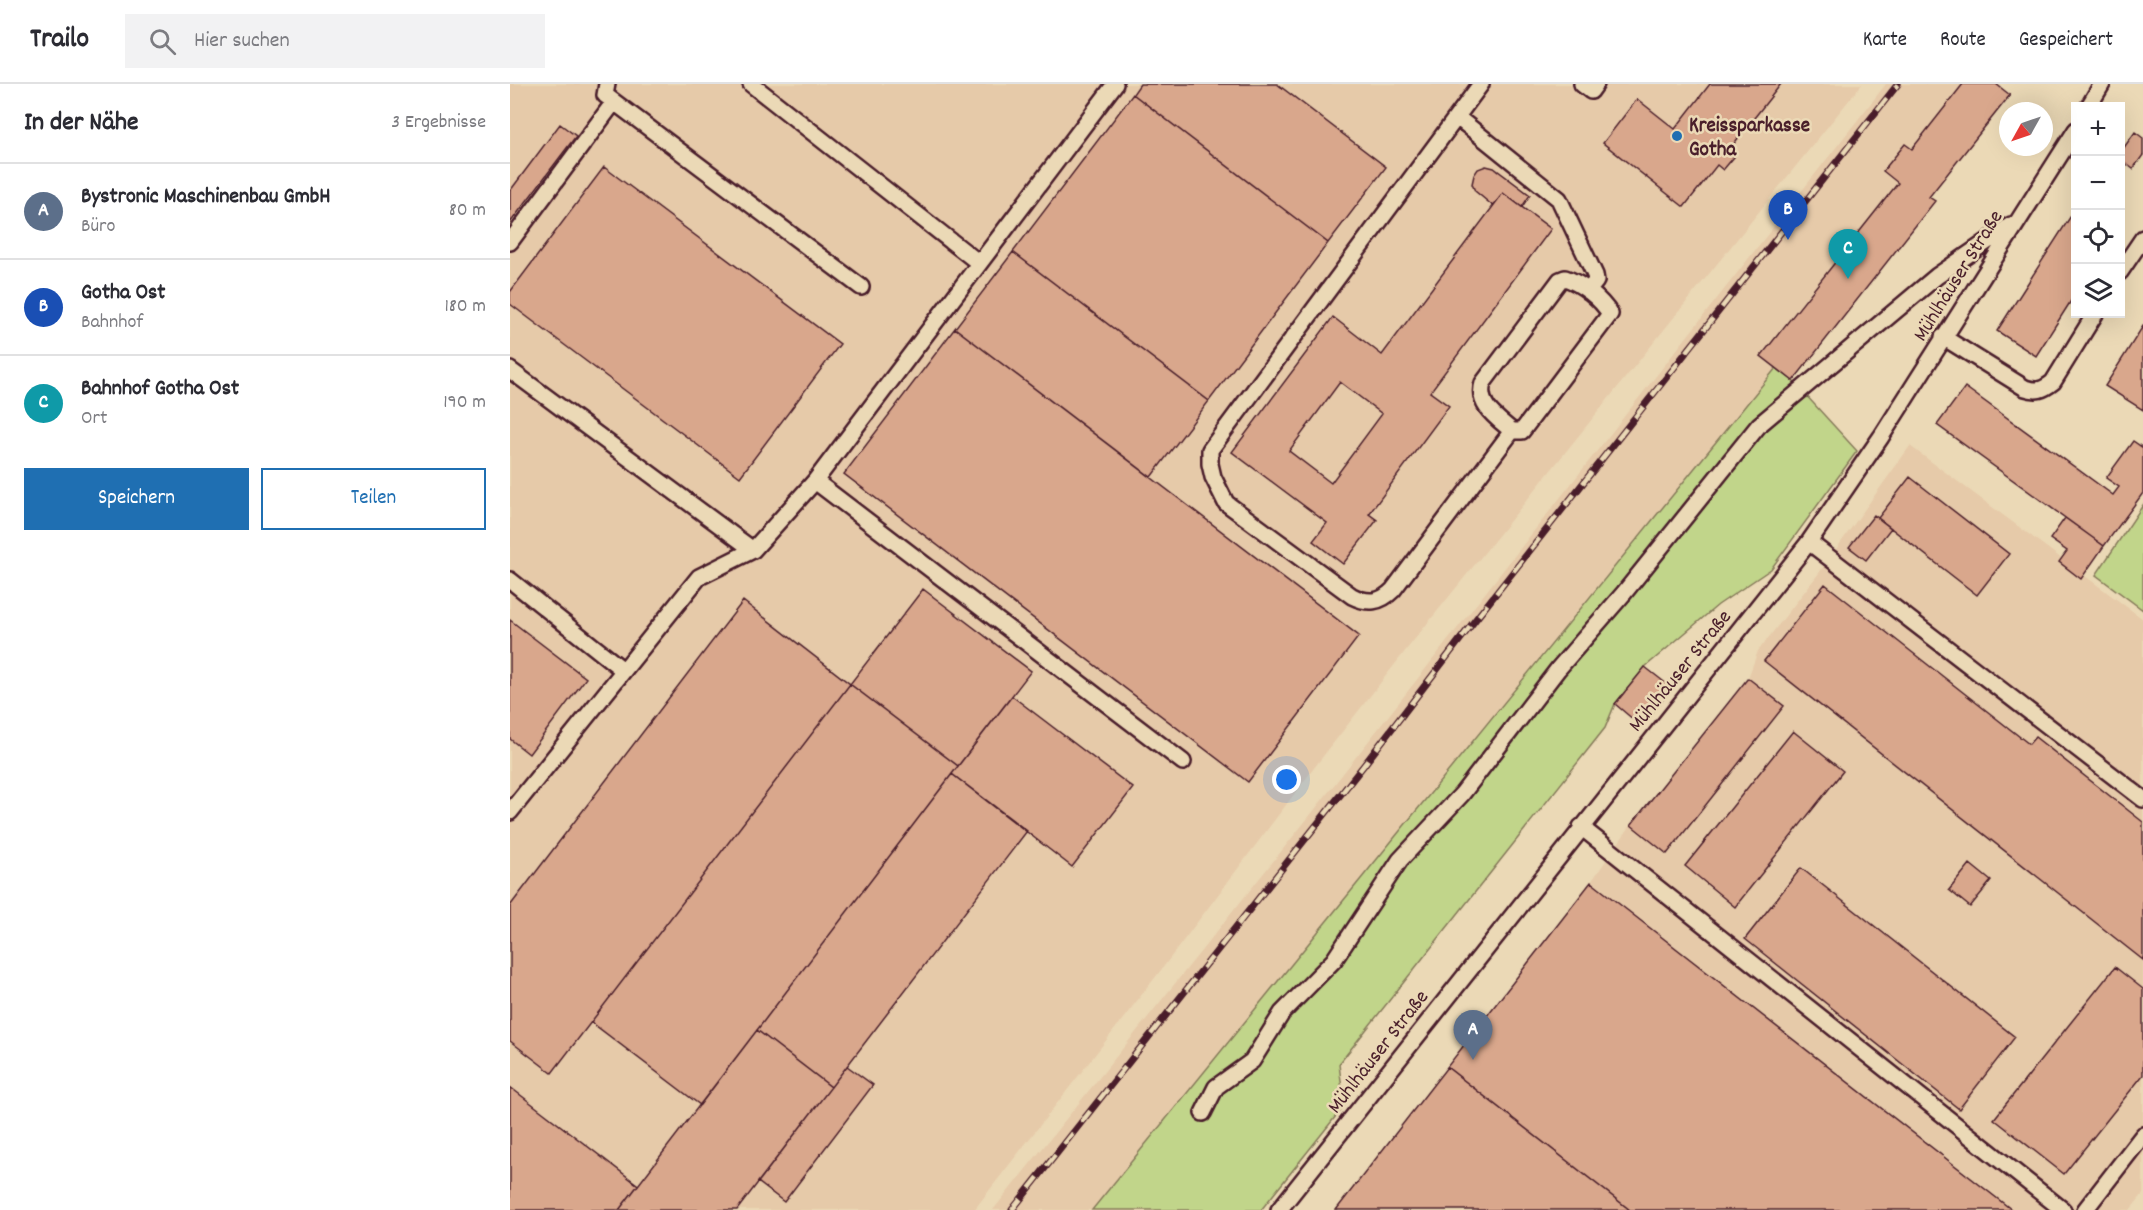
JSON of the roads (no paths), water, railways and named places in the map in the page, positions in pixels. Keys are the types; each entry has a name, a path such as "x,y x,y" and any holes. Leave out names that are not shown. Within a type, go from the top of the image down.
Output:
{"lane":[{"path":"607,84 605,95 861,287"},
{"path":"751,84 979,263"},
{"path":"510,812 699,577 753,550 815,481 1114,84"},
{"path":"1481,84 1210,450 1210,464 1213,477 1226,503 1352,596 1375,602 1384,599 1393,590 1512,431"},
{"path":"1582,84 1591,91 1596,84"},
{"path":"2091,102 2102,84"},
{"path":"510,242 614,102"},
{"path":"1456,117 1559,199 1595,275 1596,281 1588,291"},
{"name":"Mühlhäuser Straße","path":"1278,1210 1809,542 1881,437 2071,138"},
{"path":"1203,1113 1216,1087 1252,1061 1282,1013 1334,960 1400,860 1462,794 1558,669 1624,593 1759,425 1937,276 2016,222"},
{"path":"2125,266 2143,238"},
{"path":"1565,278 1571,280 1588,291 1610,314 1522,431 1512,431 1490,412 1482,400 1483,383 1560,280 1565,278"},
{"path":"1943,337 2034,392 2053,382 2093,318"},
{"path":"510,370 753,550"},
{"path":"815,481 1183,762"},
{"path":"1809,542 2143,799"},
{"path":"510,580 623,670"},
{"path":"1581,827 2063,1210"},
{"path":"2085,1210 2143,1135"}],"railway":[{"path":"1012,1210 1898,84"}],"place":[{"name":"Kreissparkasse Gotha","path":"1677,136"},
{"name":"Gotha Ost","path":"1788,240"},
{"name":"Bahnhof Gotha Ost","path":"1848,279"},
{"name":"Bystronic Maschinenbau GmbH","path":"1473,1060"}]}
